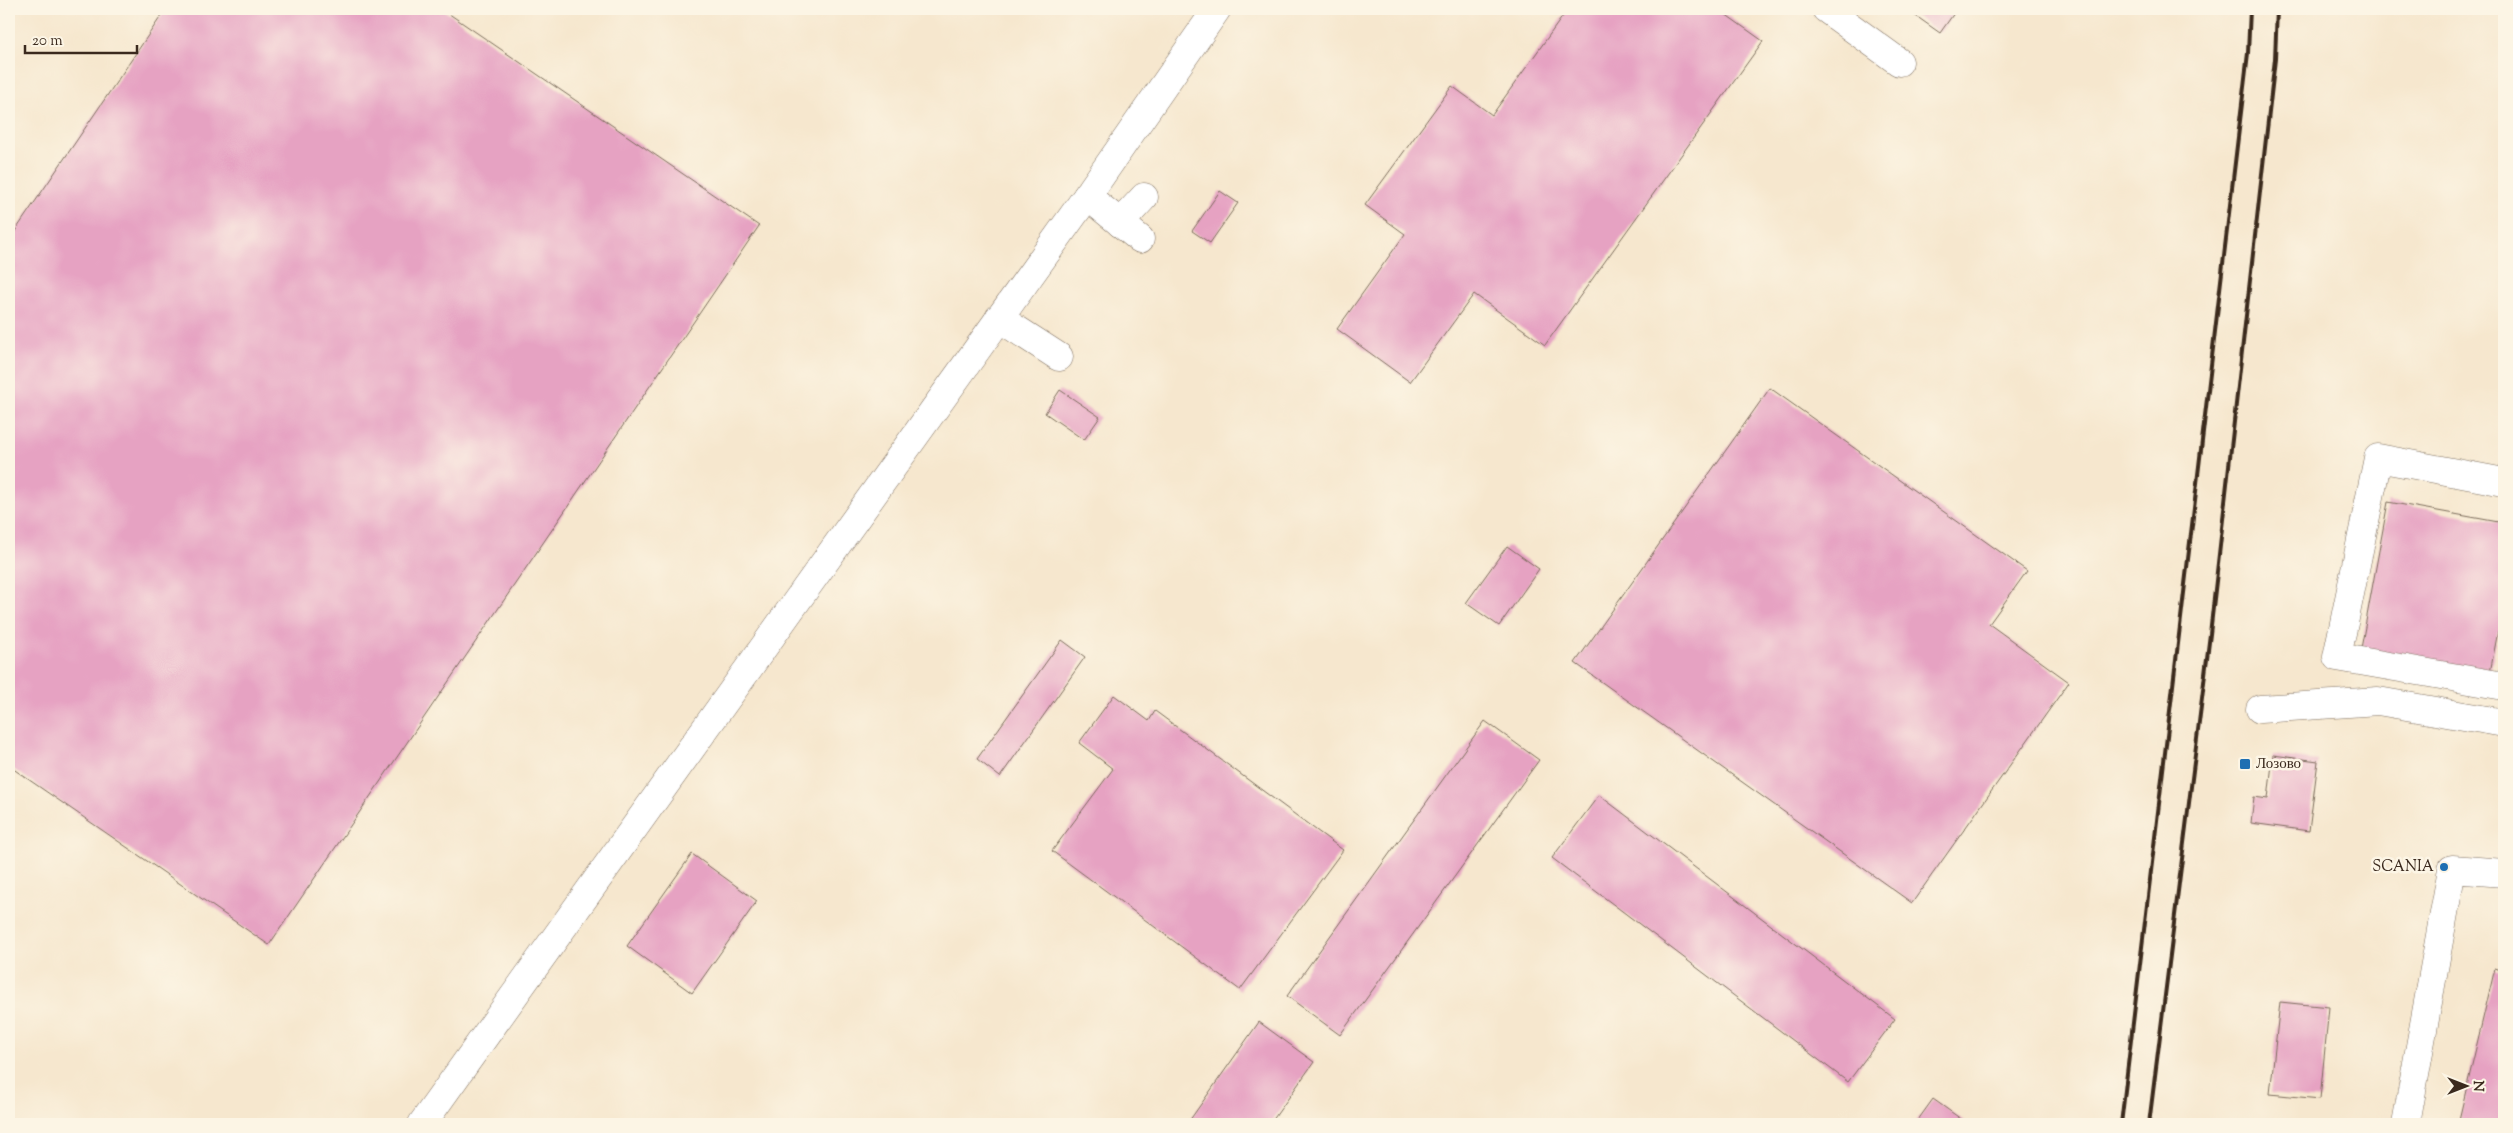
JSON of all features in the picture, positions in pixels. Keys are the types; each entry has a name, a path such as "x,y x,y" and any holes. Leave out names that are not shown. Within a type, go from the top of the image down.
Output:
{"lane":[{"path":"422,1124 1087,196 1216,9"},
{"path":"1826,9 1899,62"},
{"path":"1087,196 1130,231 1144,197"},
{"path":"999,318 1059,357"},
{"path":"2504,482 2378,458 2336,657 2504,686"},
{"path":"2260,709 2378,701 2504,723"},
{"path":"2406,1124 2452,869 2504,873"}],"building":[{"path":"166,9 442,9 759,226 269,945 9,766 9,240"},
{"path":"1568,9 1718,9 1763,41 1545,345 1474,294 1410,382 1337,329 1405,234 1365,205 1452,86 1492,115"},
{"path":"1906,9 1957,9 1940,33"},
{"path":"1220,191 1238,203 1210,243 1192,231"},
{"path":"1770,388 2027,571 1989,624 2069,682 1912,903 1575,663"},
{"path":"1060,390 1100,417 1084,440 1045,413"},
{"path":"2388,502 2504,523 2504,632 2498,631 2489,678 2360,654"},
{"path":"1507,546 1539,569 1499,626 1466,603"},
{"path":"1062,640 1085,657 1000,777 977,759"},
{"path":"1114,695 1149,721 1155,711 1343,850 1240,990 1052,851 1113,769 1079,743"},
{"path":"1485,721 1539,760 1340,1035 1287,996"},
{"path":"2273,755 2318,761 2309,831 2251,823 2254,797 2268,799"},
{"path":"1599,795 1895,1019 1848,1082 1552,858"},
{"path":"692,854 757,901 692,993 627,946"},
{"path":"2495,968 2504,971 2504,1124 2458,1124"},
{"path":"2280,1002 2329,1007 2320,1099 2270,1094"},
{"path":"1259,1022 1314,1062 1270,1124 1187,1124"},
{"path":"1933,1099 1968,1124 1915,1124"}],"railway":[{"path":"2121,1124 2248,53 2250,9"},
{"path":"2149,1124 2210,634 2275,59 2277,9"}],"place":[{"name":"Лозово","path":"2245,764"},
{"name":"SCANIA","path":"2444,867"}]}
